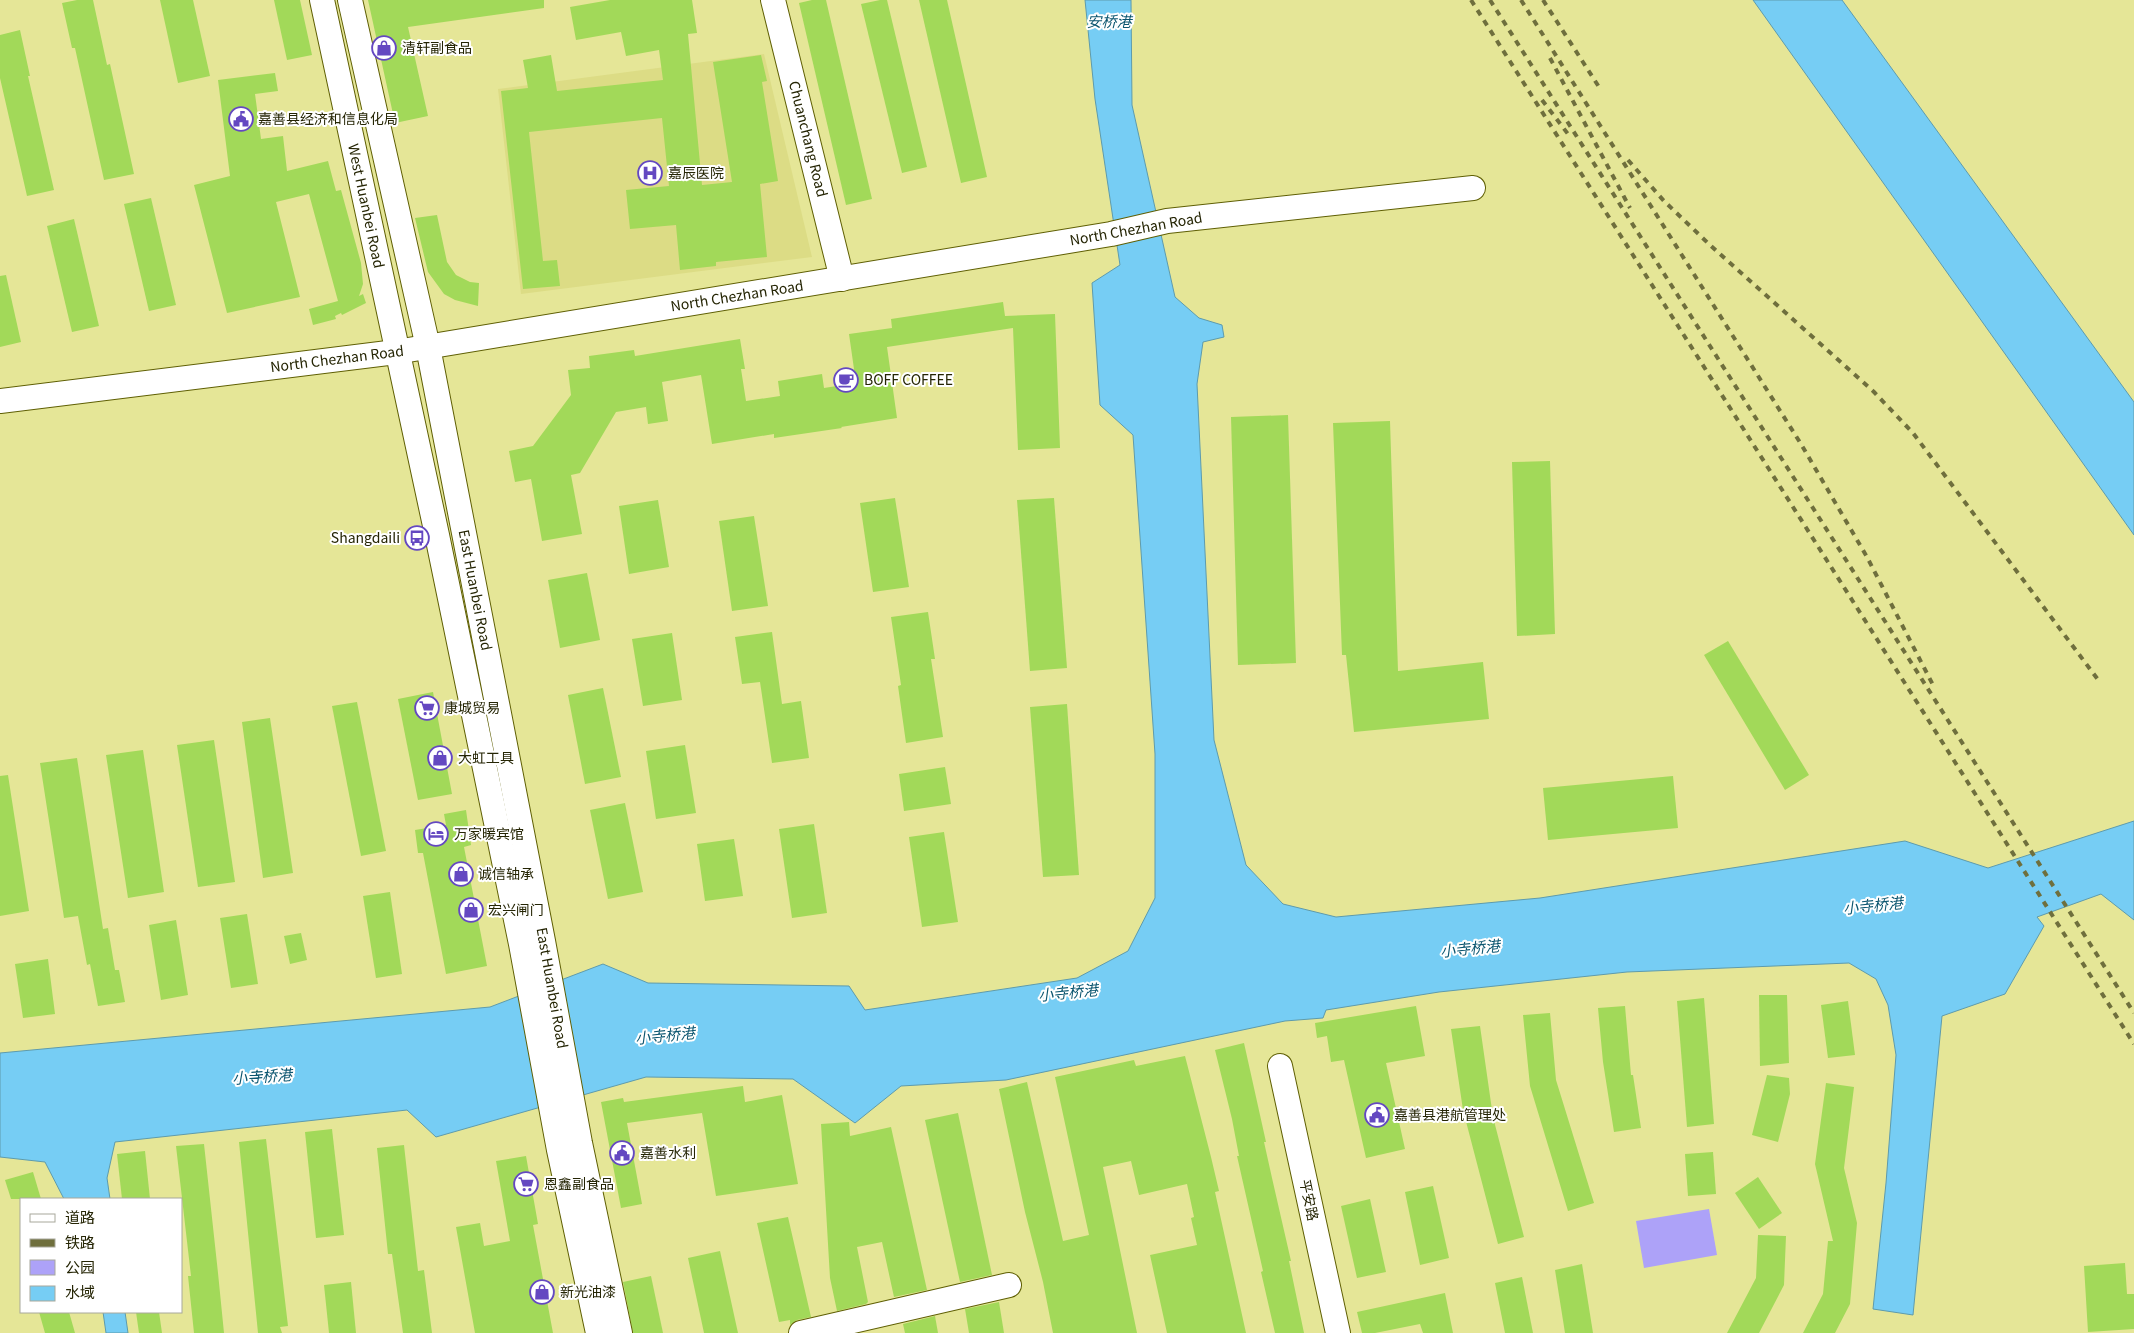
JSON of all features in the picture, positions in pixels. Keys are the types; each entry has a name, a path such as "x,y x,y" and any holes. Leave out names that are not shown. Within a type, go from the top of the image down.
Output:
{"street":[{"name":"West Huanbei Road","path":"322,0 396,352"},
{"path":"350,0 428,348"},
{"name":"Chuanchang Road","path":"773,0 842,279"},
{"name":"North Chezhan Road","path":"0,401 428,348 1112,234 1167,221 1473,188"},
{"name":"East Huanbei Road","path":"428,348 532,942 570,1147 598,1333"},
{"name":"East Huanbei Road","path":"396,352 532,942"},
{"name":"平安路","path":"1280,1066 1338,1333"},
{"name":"East Huanbei Road","path":"570,1147 620,1333"},
{"path":"801,1333 1009,1285"}],"shaded area":[{"name":"嘉辰医院","path":"764,54 812,257 521,294 498,89"}],"green space":[{"path":"1709,1209 1717,1255 1644,1268 1636,1221"}],"water":[{"path":"1085,0 1131,0 1132,105 1175,297 1199,318 1222,325 1224,337 1203,342 1197,384 1214,740 1246,865 1283,904 1336,917 1540,898 1905,841 1988,868 2134,821 2134,920 2101,894 2037,917 2044,926 2005,994 1942,1016 1913,1315 1873,1309 1886,1183 1896,1055 1888,1005 1876,979 1849,963 1627,972 1439,992 1326,1010 1323,1018 1285,1021 1006,1080 901,1086 855,1123 793,1079 646,1077 436,1137 407,1110 115,1142 107,1178 110,1198 63,1198 45,1162 0,1157 0,1053 490,1007 603,964 648,983 849,986 865,1010 1077,978 1128,951 1155,898 1155,754 1133,435 1100,405 1092,283 1120,265 1095,99"},
{"path":"1753,0 1842,0 2134,402 2134,535"},
{"path":"103,1313 125,1313 128,1333 106,1333"}],"building":[{"path":"77,0 93,0 107,65 110,64 134,174 104,180 75,48 72,48 62,3"},
{"path":"160,0 193,0 210,76 178,83"},
{"path":"274,0 300,0 312,55 287,60"},
{"path":"368,0 544,0 544,8 408,27 428,116 395,123"},
{"path":"610,0 692,0 697,33 688,34 702,185 732,182 713,62 761,55 767,81 762,82 778,181 760,184 767,257 716,262 716,266 680,270 676,225 630,229 626,190 669,186 662,118 529,132 543,261 557,260 560,286 523,289 501,91 528,88 523,60 551,55 557,91 663,80 659,50 626,56 621,32 576,40 570,7"},
{"path":"812,0 826,0 872,199 846,205 799,3"},
{"path":"887,0 927,167 902,173 861,4"},
{"path":"919,0 947,0 987,177 961,183"},
{"path":"20,30 30,76 28,76 54,190 27,196 0,78 0,35"},
{"path":"275,73 278,91 255,94 261,139 283,136 287,171 328,161 336,191 341,190 361,263 363,284 359,296 363,294 366,303 342,315 341,313 335,316 336,319 313,325 309,309 338,301 309,194 276,202 300,297 227,313 194,185 230,176 218,80"},
{"path":"151,198 176,305 149,311 124,204"},
{"path":"437,215 447,262 456,275 470,282 479,283 478,306 455,300 444,294 428,272 415,218"},
{"path":"74,219 99,326 72,332 47,226"},
{"path":"6,275 21,342 0,347 0,276"},
{"path":"1003,302 1005,316 1055,314 1060,448 1018,450 1013,328 887,347 897,418 842,428 774,438 774,434 712,444 701,375 662,382 668,421 648,424 646,407 616,412 580,473 571,475 582,534 542,541 531,479 515,482 509,451 533,446 571,395 568,370 590,368 589,356 634,350 635,356 740,339 745,369 741,369 746,401 780,396 778,381 822,374 824,388 856,383 849,334 892,328 891,319"},
{"path":"1288,415 1296,663 1238,665 1231,417"},
{"path":"1390,421 1398,671 1483,662 1489,719 1354,732 1346,655 1342,655 1333,423"},
{"path":"1550,461 1555,634 1517,636 1512,462"},
{"path":"895,498 909,587 873,592 860,503"},
{"path":"1054,498 1067,668 1030,671 1017,500"},
{"path":"658,500 669,567 629,574 619,506"},
{"path":"754,516 768,606 732,611 719,521"},
{"path":"587,573 600,640 560,648 548,580"},
{"path":"928,612 935,659 931,659 943,737 906,743 898,686 901,685 891,617"},
{"path":"772,632 782,704 801,701 809,758 772,763 760,682 742,684 735,637"},
{"path":"672,633 682,700 643,706 632,639"},
{"path":"1728,641 1809,775 1785,790 1704,655"},
{"path":"603,688 621,777 585,784 568,695"},
{"path":"433,692 452,794 418,800 398,699"},
{"path":"357,702 386,851 361,856 332,706"},
{"path":"1067,704 1079,875 1043,877 1030,707"},
{"path":"270,718 293,873 263,878 242,722"},
{"path":"214,740 235,882 198,887 177,745"},
{"path":"685,745 696,813 656,819 646,751"},
{"path":"143,750 164,892 128,898 106,755"},
{"path":"77,758 103,929 108,928 115,970 119,970 125,1002 98,1006 90,964 87,965 78,916 64,918 40,763"},
{"path":"945,767 951,804 904,811 899,774"},
{"path":"8,775 29,911 0,916 0,776"},
{"path":"1673,776 1678,828 1548,840 1543,788"},
{"path":"625,803 643,892 608,899 590,810"},
{"path":"466,810 471,845 464,847 487,966 446,974 423,853 418,853 415,830 446,825 444,814"},
{"path":"814,824 827,913 792,918 779,829"},
{"path":"944,832 958,922 922,927 909,837"},
{"path":"734,839 743,896 705,901 697,844"},
{"path":"390,892 402,974 376,978 363,896"},
{"path":"247,914 258,984 231,988 220,918"},
{"path":"176,920 188,995 161,1000 149,925"},
{"path":"301,933 307,960 290,964 284,936"},
{"path":"48,959 55,1014 23,1018 15,964"},
{"path":"1759,995 1787,995 1789,1063 1760,1066"},
{"path":"1704,998 1714,1124 1687,1127 1677,1001"},
{"path":"1848,1001 1855,1055 1828,1058 1821,1005"},
{"path":"1416,1006 1425,1056 1386,1063 1405,1149 1366,1158 1344,1060 1331,1062 1327,1036 1317,1038 1315,1023"},
{"path":"1625,1006 1631,1075 1633,1075 1641,1128 1614,1132 1603,1062 1598,1008"},
{"path":"1550,1013 1556,1080 1594,1203 1568,1211 1530,1086 1523,1015"},
{"path":"1480,1026 1493,1117 1524,1237 1498,1244 1463,1110 1451,1029"},
{"path":"1244,1043 1291,1261 1289,1261 1304,1333 1275,1333 1237,1156 1239,1156 1232,1119 1215,1050"},
{"path":"1185,1056 1219,1191 1215,1192 1246,1333 1167,1333 1150,1255 1197,1245 1191,1218 1194,1217 1187,1184 1139,1195 1131,1161 1103,1167 1137,1333 1053,1333 999,1089 1027,1082 1063,1241 1089,1235 1055,1077 1134,1060 1136,1066"},
{"path":"1767,1075 1789,1078 1790,1094 1778,1142 1752,1135"},
{"path":"1826,1083 1854,1087 1844,1168 1857,1223 1850,1304 1835,1333 1803,1333 1823,1294 1828,1241 1833,1241 1815,1164"},
{"path":"743,1086 745,1102 782,1095 798,1184 716,1196 702,1113 627,1123 642,1204 621,1208 601,1102 623,1098 624,1102"},
{"path":"958,1113 992,1275 960,1282 925,1120"},
{"path":"849,1122 850,1136 891,1127 927,1290 894,1297 882,1242 857,1247 868,1302 837,1311 830,1278 821,1124"},
{"path":"332,1129 344,1235 316,1238 305,1132"},
{"path":"266,1139 288,1326 280,1327 282,1333 258,1333 239,1142"},
{"path":"204,1144 224,1333 194,1333 188,1276 191,1276 176,1146"},
{"path":"404,1145 418,1271 424,1270 432,1333 403,1333 392,1254 388,1254 377,1148"},
{"path":"145,1151 150,1198 122,1198 117,1154"},
{"path":"1713,1152 1716,1194 1688,1196 1685,1154"},
{"path":"526,1156 538,1224 533,1225 553,1333 475,1333 456,1227 480,1223 484,1246 510,1241 496,1161"},
{"path":"33,1172 41,1198 11,1199 5,1180"},
{"path":"1758,1177 1782,1213 1759,1229 1735,1193"},
{"path":"1433,1186 1449,1258 1420,1265 1405,1192"},
{"path":"1370,1199 1386,1272 1357,1278 1341,1206"},
{"path":"788,1217 811,1317 797,1320 790,1325 790,1320 779,1322 757,1223"},
{"path":"1758,1235 1786,1236 1784,1285 1759,1333 1727,1333 1756,1278"},
{"path":"720,1251 738,1333 704,1333 688,1258"},
{"path":"2125,1263 2127,1294 2134,1294 2134,1329 2088,1332 2084,1266"},
{"path":"1582,1264 1593,1333 1565,1333 1555,1270"},
{"path":"651,1276 663,1333 633,1333 623,1282"},
{"path":"1522,1277 1533,1333 1505,1333 1495,1283"},
{"path":"351,1282 356,1333 329,1333 324,1285"},
{"path":"1445,1293 1453,1333 1423,1333 1420,1324 1375,1333 1362,1333 1357,1312"},
{"path":"999,1302 1004,1333 969,1333 965,1309"},
{"path":"39,1313 69,1313 75,1333 45,1333"},
{"path":"136,1313 159,1313 162,1333 139,1333"},
{"path":"935,1316 938,1333 905,1333 903,1324"}],"railway":[{"path":"1471,0 2134,1044"},
{"path":"1490,0 2134,1013"},
{"path":"1521,0 1801,444 1867,557 1933,685"},
{"path":"1543,0 1599,87"},
{"path":"1550,58 1630,208"},
{"path":"1542,100 1568,134"},
{"path":"1628,160 1664,201 1710,245 1874,392 1913,433 2099,681"}],"place":[{"name":"清轩副食品","path":"384,48"},
{"name":"嘉善县经济和信息化局","path":"241,119"},
{"name":"嘉辰医院","path":"650,173"},
{"name":"BOFF COFFEE","path":"846,380"},
{"name":"Shangdaili","path":"417,538"},
{"name":"康城贸易","path":"427,708"},
{"name":"大虹工具","path":"440,758"},
{"name":"万家暖宾馆","path":"436,834"},
{"name":"诚信轴承","path":"461,874"},
{"name":"宏兴闸门","path":"471,910"},
{"name":"嘉善县港航管理处","path":"1377,1115"},
{"name":"嘉善水利","path":"622,1153"},
{"name":"恩鑫副食品","path":"526,1184"},
{"name":"新光油漆","path":"542,1292"}],"water label":[{"name":"安桥港","path":"1109,22"},
{"name":"小寺桥港","path":"1873,906"},
{"name":"小寺桥港","path":"1470,949"},
{"name":"小寺桥港","path":"1068,993"},
{"name":"小寺桥港","path":"665,1036"},
{"name":"小寺桥港","path":"262,1077"}]}
